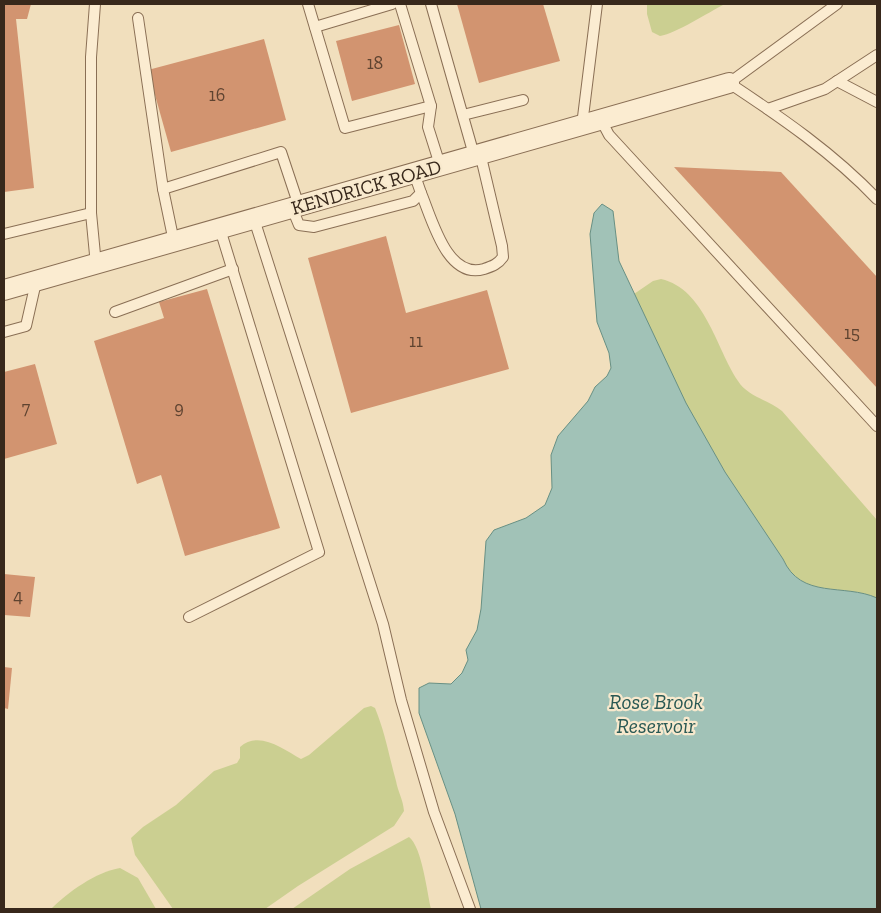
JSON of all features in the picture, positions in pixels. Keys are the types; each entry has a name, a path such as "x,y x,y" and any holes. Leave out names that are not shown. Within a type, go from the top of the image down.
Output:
{"street":[{"name":"KENDRICK ROAD","path":"4,290 729,83"}],"lane":[{"path":"95,4 91,57 92,213 96,265"},
{"path":"308,4 345,128 431,106"},
{"path":"315,28 392,4"},
{"path":"400,4 431,106 428,127 440,166"},
{"path":"414,173 445,249 456,264 466,269 478,271 498,264 503,257 502,246 477,154 463,115 431,4"},
{"path":"597,4 591,123 608,135 877,426"},
{"path":"837,4 729,83 768,109 853,174 877,199"},
{"path":"138,18 162,189 174,242"},
{"path":"768,109 825,88 877,55"},
{"path":"836,81 877,102"},
{"path":"463,115 523,100"},
{"path":"162,189 281,152 299,225 314,227 412,201 421,193"},
{"path":"4,234 92,213"},
{"path":"254,219 383,624 401,700 434,812 470,909"},
{"path":"189,617 319,552 220,229"},
{"path":"115,312 232,269"},
{"path":"4,332 26,326 36,282"}],"green space":[{"path":"647,4 725,4 683,27 660,36 652,32 647,14"},
{"path":"661,279 676,285 699,307 708,321 730,368 742,386 753,395 782,411 877,520 877,598 851,591 812,585 801,580 791,572 725,472 686,404 634,294 653,281"},
{"path":"371,706 375,708 382,726 402,799 404,811 394,826 265,909 173,909 135,855 131,838 143,827 176,805 214,771 237,763 240,758 240,747 247,742 255,740 271,743 301,759 309,755 364,708"},
{"path":"409,837 414,842 421,860 431,909 292,909 350,869"},
{"path":"120,868 138,878 156,909 51,909 92,878"}],"water":[{"name":"Rose Brook Reservoir","path":"602,204 613,211 619,261 686,403 725,472 791,572 801,580 812,585 851,591 877,598 877,909 481,909 455,814 419,713 419,688 429,683 451,684 462,673 468,660 466,650 477,630 481,609 486,541 494,530 526,518 545,505 552,488 551,455 558,436 588,401 595,387 607,376 611,368 609,353 597,322 590,234 594,213"}],"building":[{"path":"4,4 31,4 27,19 16,19 34,188 4,192"},
{"path":"457,4 543,4 560,61 479,83"},
{"path":"399,25 415,84 352,101 336,41"},
{"path":"264,39 286,120 171,152 148,70"},
{"path":"674,167 781,172 877,277 877,388"},
{"path":"386,236 406,313 487,290 509,369 351,413 308,258"},
{"path":"207,289 280,528 185,556 161,475 137,484 94,341 164,318 159,302"},
{"path":"35,364 57,444 4,459 4,372"},
{"path":"4,574 35,577 30,617 4,615"},
{"path":"4,667 12,668 8,709 4,708"}]}
